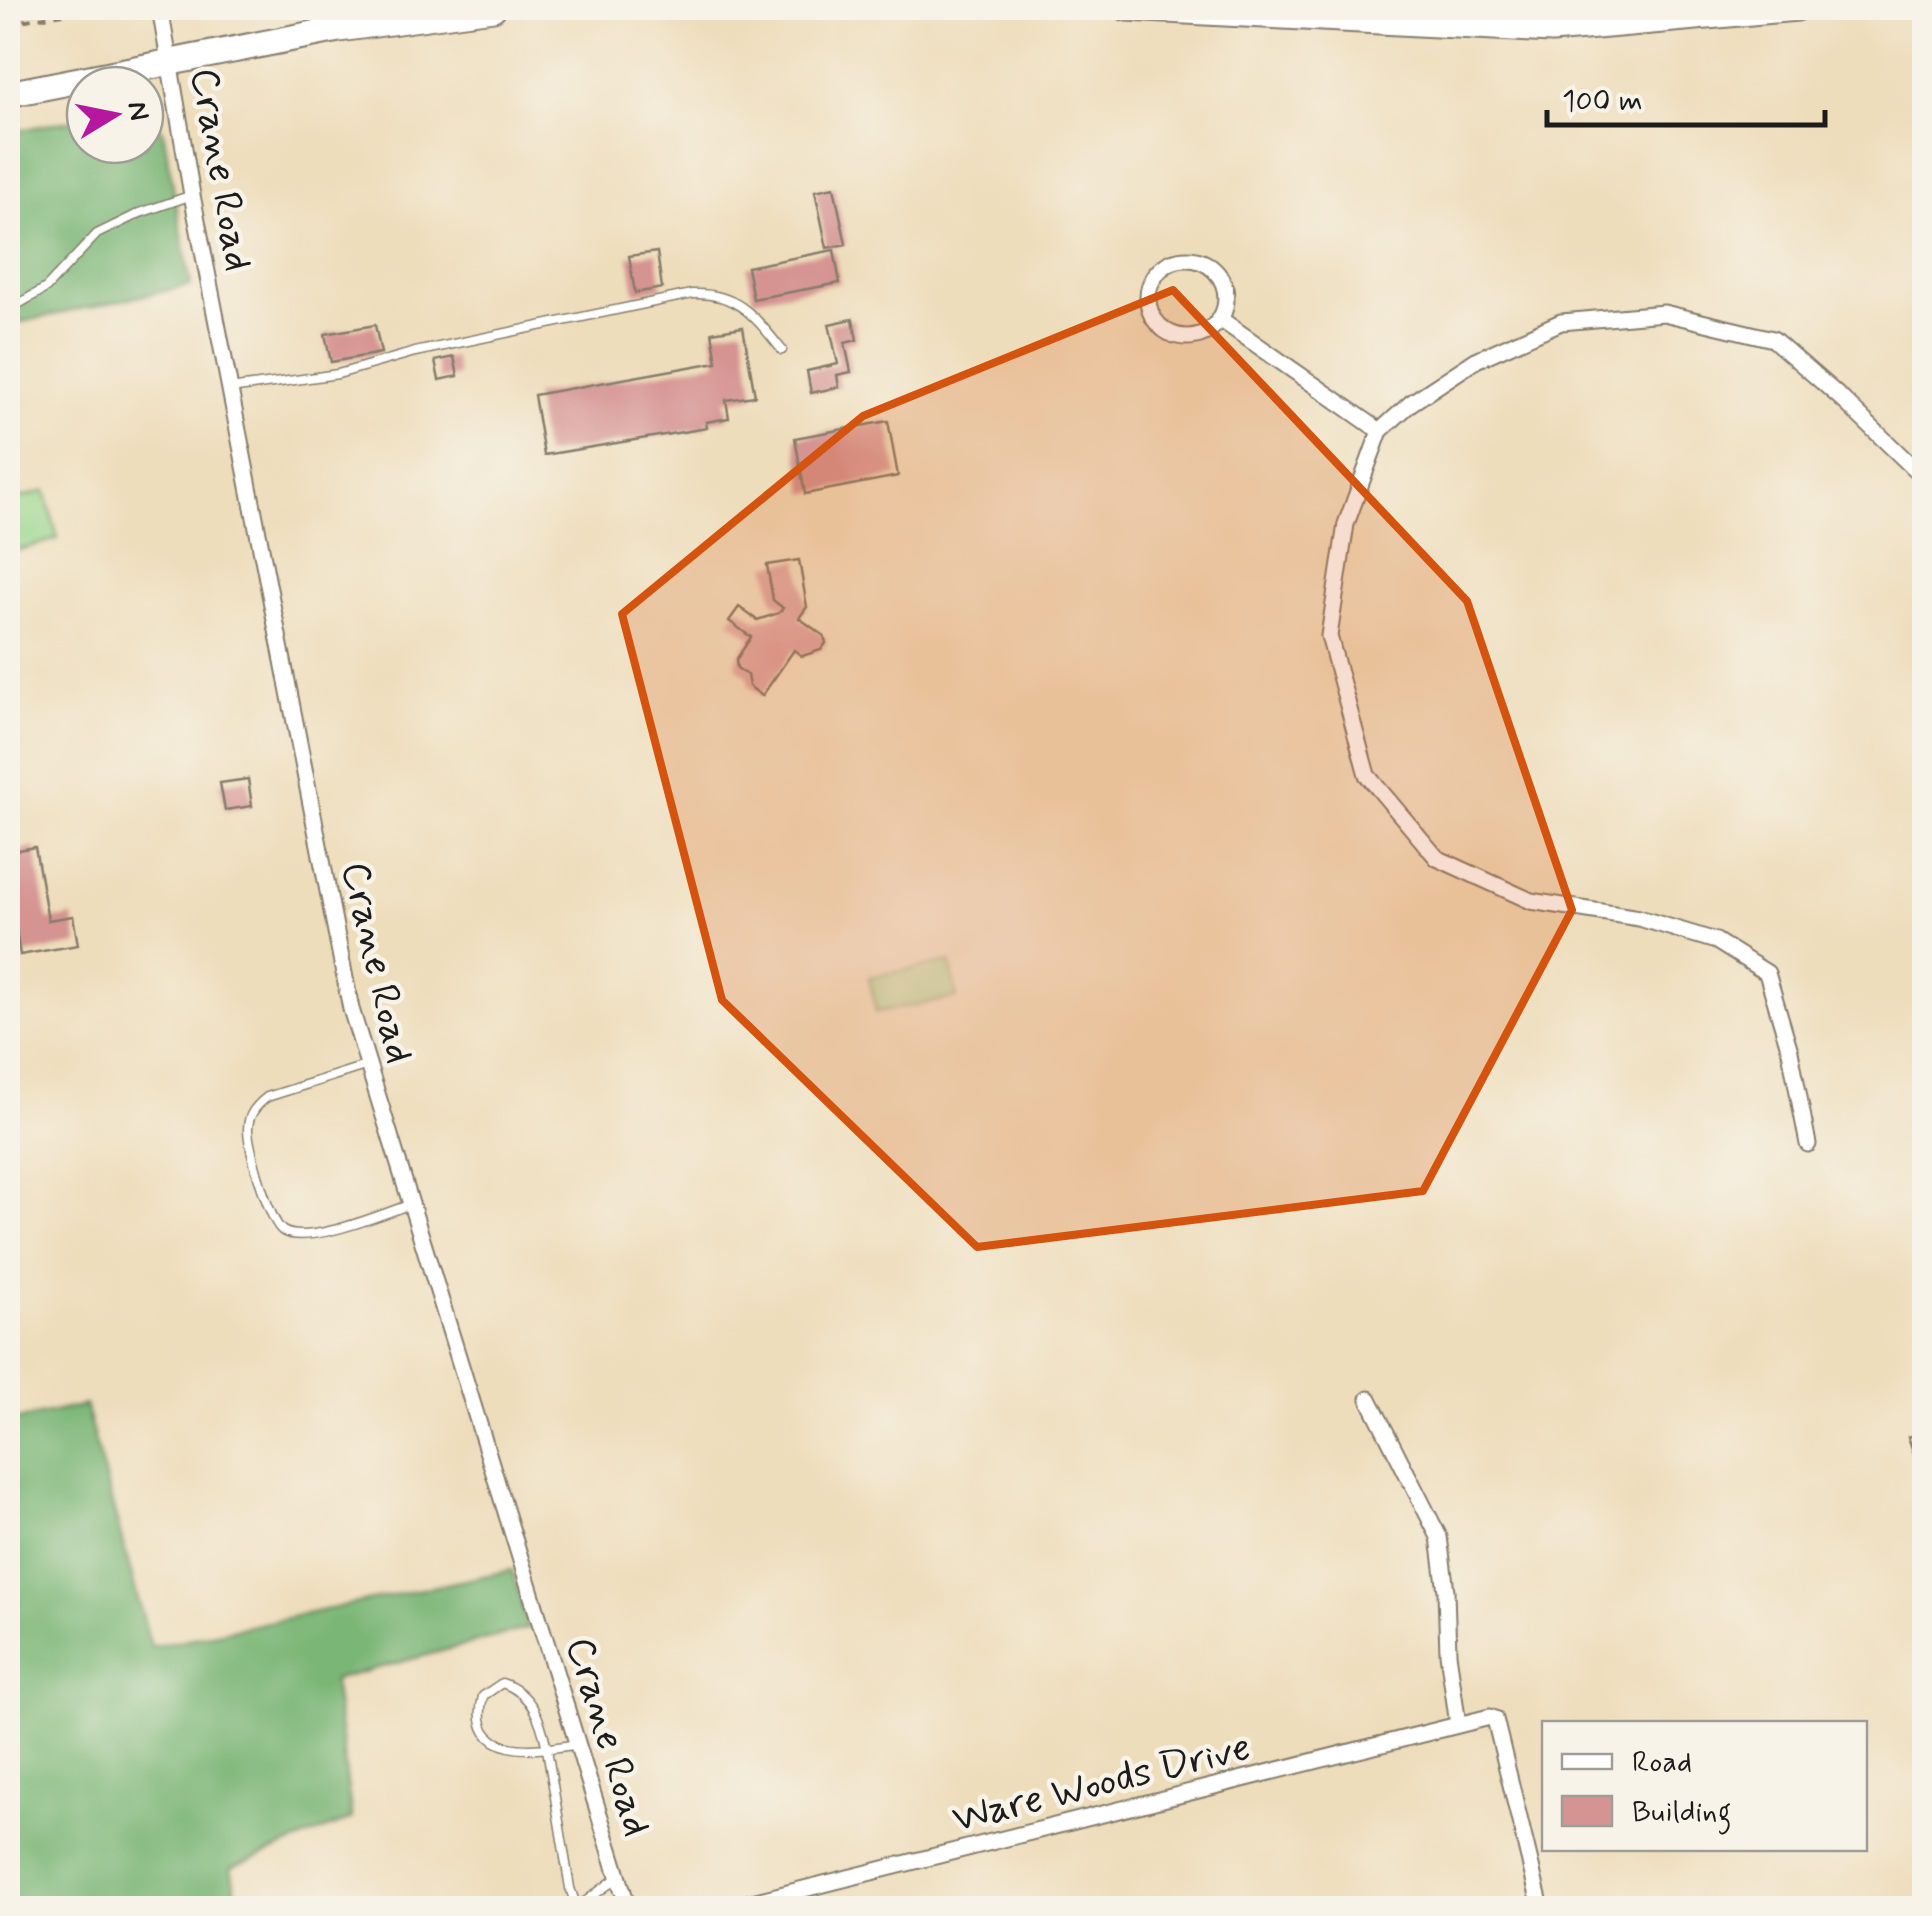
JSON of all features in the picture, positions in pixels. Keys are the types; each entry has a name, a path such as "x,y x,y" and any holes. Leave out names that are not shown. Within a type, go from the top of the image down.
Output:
{"main road":[{"path":"8,94 339,29 493,8"},
{"path":"1127,8 1552,30 1796,8"}],"street":[{"name":"Crane Road","path":"160,8 192,195 351,1008 628,1908"},
{"path":"1188,258 1214,268 1226,292 1220,319 1212,328 1190,337 1166,332 1150,313 1148,301 1154,276 1163,266 1188,258"},
{"path":"1808,1144 1790,1051 1767,973 1716,941 1639,918 1531,901 1437,858 1367,775 1330,636 1346,524 1380,431 1411,403 1476,360 1561,322 1664,313 1773,339 1924,478"},
{"path":"1220,319 1380,431"},
{"path":"1369,1399 1438,1537 1458,1725"},
{"name":"Ware Woods Drive","path":"728,1908 1490,1717 1495,1719 1541,1908"}],"lane":[{"path":"8,310 46,288 97,234 140,213 192,195"},
{"path":"230,389 338,374 415,352 692,294 728,298 746,310 782,350"},
{"path":"368,1065 267,1097 255,1106 248,1128 272,1219 284,1232 302,1236 356,1224 411,1204"},
{"path":"578,1744 548,1750 516,1749 498,1743 486,1734 480,1718 483,1696 502,1683 519,1689 543,1729 548,1750 567,1871 576,1908 618,1877"}],"path":[{"path":"8,23 100,8"}],"highlighted area":[{"path":"1173,290 1467,601 1572,910 1423,1191 977,1247 722,1000 622,614 863,416"}],"green space":[{"path":"65,122 65,165 165,165 165,142 191,285 8,325 8,132"},
{"path":"45,491 58,539 8,553 8,501"},
{"path":"950,962 957,998 876,1012 869,977"},
{"path":"85,1405 151,1647 512,1570 528,1628 333,1680 352,1819 231,1868 239,1908 8,1908 8,1422"}],"building":[{"path":"834,187 846,244 827,248 815,191"},
{"path":"834,250 840,283 753,299 747,267"},
{"path":"657,252 662,288 635,293 629,256"},
{"path":"853,319 857,340 845,343 851,372 837,375 839,387 811,393 807,371 838,364 829,324"},
{"path":"375,325 381,353 331,362 325,334"},
{"path":"743,327 755,396 726,400 729,418 706,422 707,428 544,455 534,395 717,362 712,332"},
{"path":"454,357 458,376 439,380 435,361"},
{"path":"888,421 898,476 805,494 795,438"},
{"path":"799,560 807,607 799,618 824,636 826,643 821,650 802,656 794,650 762,696 749,686 747,675 737,668 736,660 751,637 729,621 739,607 757,620 779,613 783,608 773,600 767,565"},
{"path":"248,779 252,806 225,810 220,783"},
{"path":"35,847 48,920 73,916 78,945 20,955 8,881 8,852"},
{"path":"1924,1432 1924,1481 1908,1437"}]}
